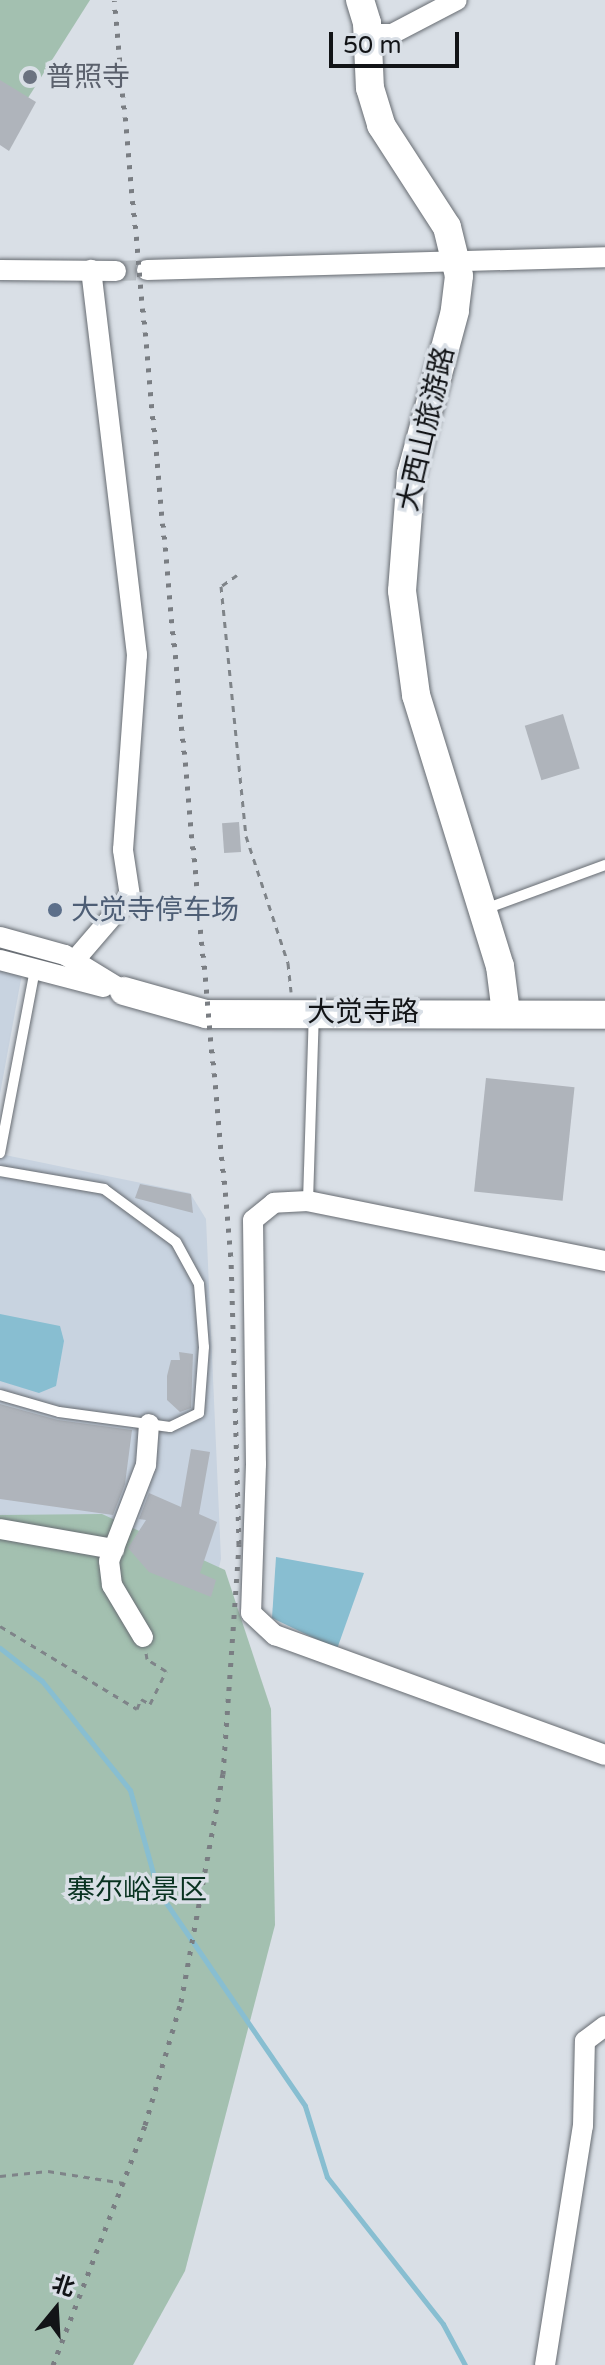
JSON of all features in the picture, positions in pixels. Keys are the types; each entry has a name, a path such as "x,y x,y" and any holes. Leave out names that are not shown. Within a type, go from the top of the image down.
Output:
{"street":[{"name":"大西山旅游路","path":"360,0 369,34 370,88 381,125 438,209 456,261 455,311 411,474 402,591 416,695 500,966 506,1013"},
{"path":"369,34 392,34 457,0"},
{"path":"147,270 605,257"},
{"path":"0,270 116,271"},
{"path":"74,961 130,896 123,850 137,655 91,270"},
{"name":"大觉寺路","path":"0,937 74,961 124,991"},
{"name":"大觉寺路","path":"0,960 206,1014 605,1015"},
{"path":"605,1261 308,1201 274,1203 253,1220 256,1464 251,1613 275,1635 605,1755"},
{"path":"143,1637 112,1585 114,1549 146,1465 149,1424"},
{"path":"0,1529 114,1549"},
{"path":"545,2365 583,2126 585,2041 605,2026"}],"lane":[{"path":"483,910 605,865"},
{"path":"0,1153 35,970"},
{"path":"304,1012 308,1201"},
{"path":"0,1171 104,1189 176,1242 199,1284 203,1401 191,1421 170,1427 59,1412 0,1395"}],"path":[{"path":"237,575 221,586 246,836 304,1012"},
{"path":"0,1626 137,1709 141,1699 150,1704 166,1671 147,1659 143,1637"},
{"path":"0,2176 48,2171 124,2183"}],"shaded area":[{"path":"0,968 22,974 0,1094"},
{"path":"0,1154 190,1193 206,1219 221,1559 212,1597 0,1565"}],"green space":[{"name":"普照寺","path":"0,0 90,0 14,120 0,119"},
{"name":"寨尔峪景区","path":"102,1514 225,1570 271,1709 275,1925 185,2271 133,2365 0,2365 0,1515"}],"water":[{"path":"0,1314 60,1326 64,1341 56,1386 39,1393 0,1381"},
{"path":"276,1557 364,1573 337,1649 272,1618"}],"building":[{"path":"0,80 36,102 9,151 0,145"},
{"path":"563,714 580,769 541,780 525,726"},
{"path":"239,822 241,852 224,853 222,823"},
{"path":"486,1078 575,1087 563,1201 474,1191"},
{"path":"140,1184 191,1194 193,1213 135,1198"},
{"path":"179,1352 193,1354 191,1408 180,1412 167,1400 171,1360 180,1360"},
{"path":"0,1404 58,1420 132,1430 125,1484 113,1515 0,1499"},
{"path":"191,1449 210,1452 199,1514 217,1522 200,1573 216,1580 211,1597 149,1572 128,1548 146,1520 139,1519 149,1493 181,1507"}],"waterway":[{"path":"0,1648 42,1681 130,1790 158,1891 305,2106 327,2177 443,2324 465,2365"}],"tunnel":[{"path":"116,271 147,270"}],"railway":[{"path":"53,2365 145,2125 181,2002 223,1774 239,1544 231,1256 114,0"}],"place":[{"name":"普照寺","path":"30,77"},
{"name":"大觉寺停车场","path":"55,910"}]}
